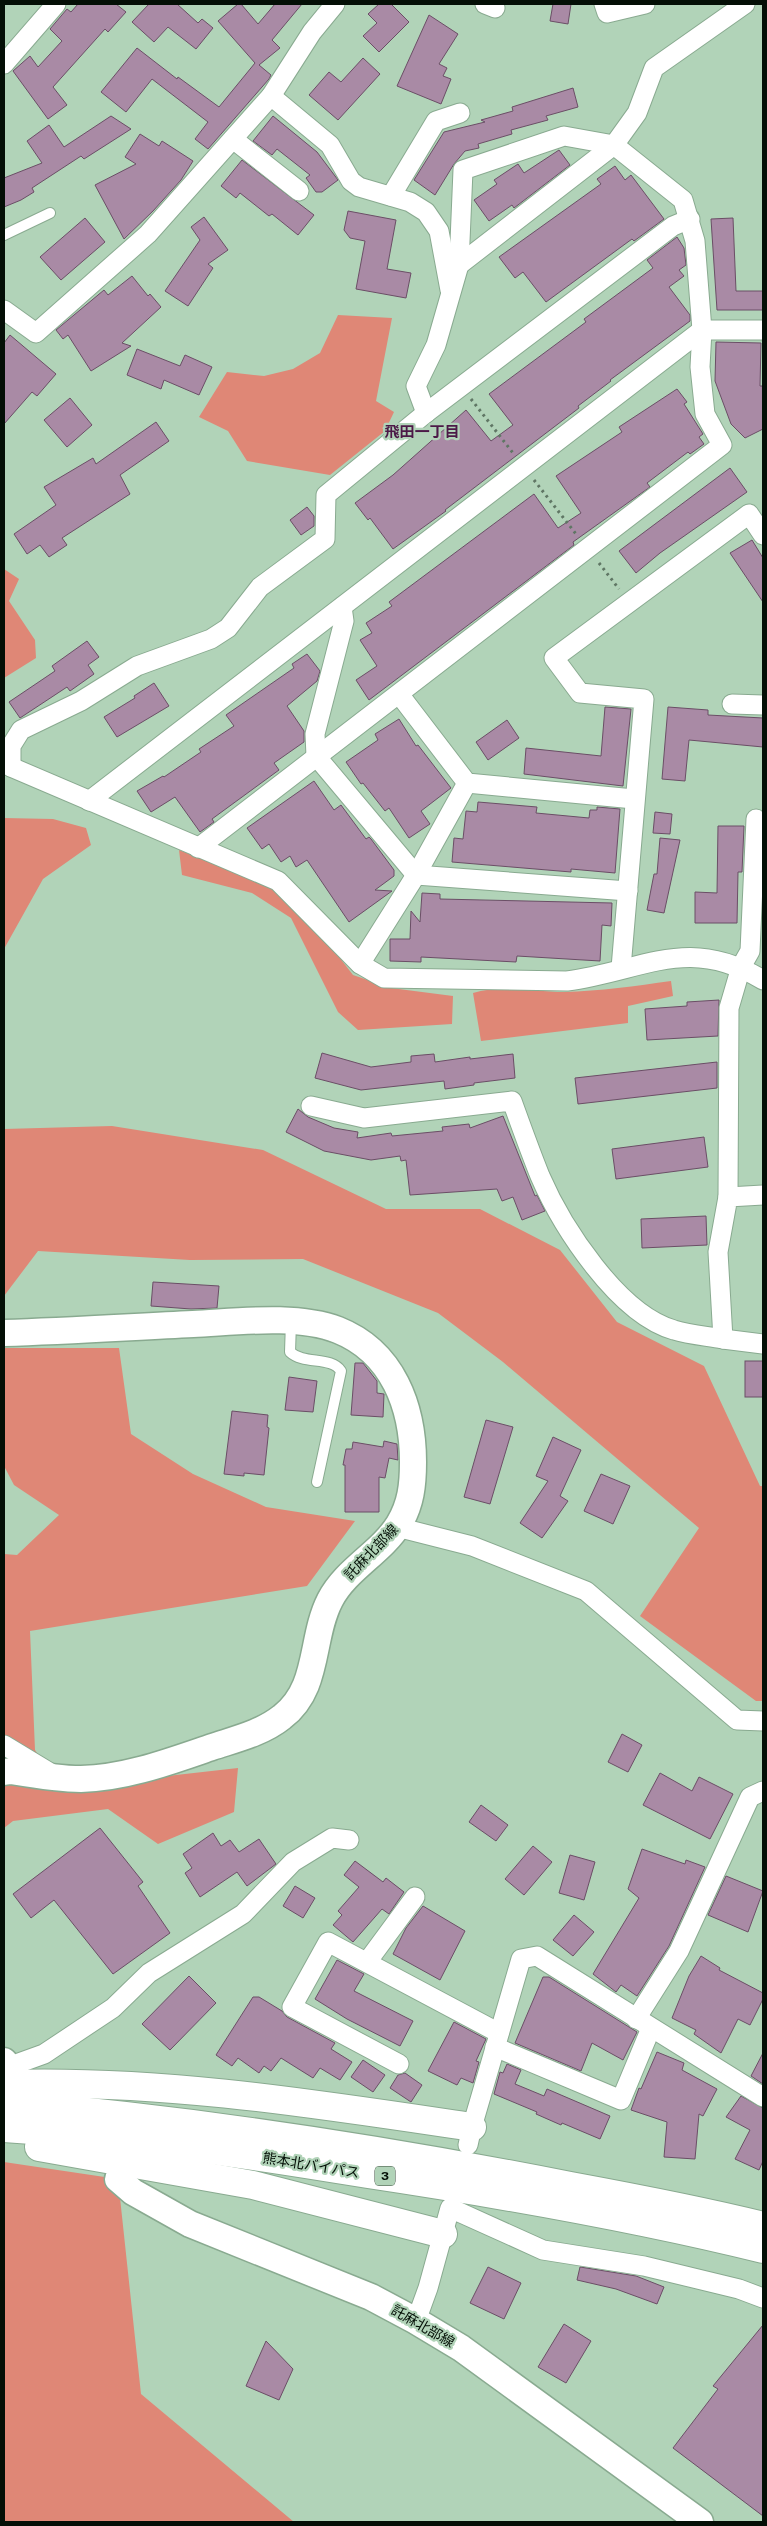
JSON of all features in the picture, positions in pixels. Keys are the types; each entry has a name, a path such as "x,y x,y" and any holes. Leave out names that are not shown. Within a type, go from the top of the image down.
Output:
{"highway":[{"path":"7,2071 57,2082 202,2090 470,2136"},
{"name":"熊本北バイパス","path":"4,2104 101,2113 300,2138 513,2174 763,2225"},
{"name":"熊本北バイパス","path":"4,2128 108,2136 294,2162 497,2194 763,2249"},
{"path":"4,2142 61,2150 253,2185 443,2234"}],"main road":[{"name":"託麻北部線","path":"4,1333 291,1322 319,1324 339,1330 363,1342 383,1363 398,1386 413,1435 413,1489 406,1510 397,1527 375,1551 341,1582 330,1600 319,1628 309,1682 294,1704 282,1717 258,1731 160,1764 104,1776 62,1779 12,1770 4,1772"},
{"name":"託麻北部線","path":"118,2179 133,2192 190,2224 371,2297 416,2321 461,2348 700,2522"}],"street":[{"path":"4,64 56,4"},
{"path":"4,310 36,332 148,234 271,96 312,32 335,4"},
{"path":"604,4 606,13 645,4"},
{"path":"459,265 614,145 637,113 654,68 746,4"},
{"path":"271,96 330,144 351,181 359,187 410,202 426,212 438,231 451,293"},
{"path":"392,196 436,122 460,113"},
{"path":"198,848 722,445 705,414 700,367 702,330 695,241 683,200 614,145 564,136 463,170 459,265 436,345 416,386 426,413"},
{"path":"233,139 299,191"},
{"path":"690,219 673,226 426,413 326,495 325,538 260,587 228,628 212,640 137,666 81,701 21,730 11,746 7,769 89,800 278,881 360,964 384,978 567,981 595,977 621,968 666,958 703,957 741,967 763,980"},
{"path":"89,800 702,330 763,330"},
{"path":"621,968 644,699 580,693 554,658 749,514 763,535"},
{"path":"342,607 344,621 315,734 316,756 416,875 628,892"},
{"path":"399,694 467,783 634,799"},
{"path":"732,704 763,705"},
{"path":"360,964 416,875 467,783"},
{"path":"723,1339 718,1252 728,1198 729,1008 741,967 750,951 758,896 756,819"},
{"path":"311,1106 364,1118 512,1101 540,1177 569,1230 607,1283 635,1309 673,1330 763,1344"},
{"path":"728,1198 763,1195"},
{"path":"397,1527 472,1546 586,1591 737,1720 763,1721"},
{"path":"4,1746 62,1779"},
{"path":"399,2064 292,2007 328,1942 367,1962 497,2040 621,2100 644,2023 680,1951 750,1797 763,1792"},
{"path":"7,2071 44,2054 113,2008 149,1972 243,1914 294,1862 332,1838 349,1840"},
{"path":"367,1962 416,1897"},
{"path":"470,2136 521,1958 537,1956 763,2097"},
{"path":"416,2321 450,2208 543,2250 644,2266 739,2289 763,2298"}],"lane":[{"path":"4,235 50,213"},
{"path":"291,1322 290,1352 296,1358 334,1364 340,1371 317,1482"}],"path":[{"path":"461,387 630,602"}],"shaded area":[{"path":"338,315 392,318 376,401 394,412 385,431 330,475 247,461 228,431 199,417 227,372 264,376 293,369 320,353"},
{"path":"4,569 19,579 9,601 35,640 36,658 4,678"},
{"path":"4,818 53,819 86,828 91,845 43,879 4,949"},
{"path":"179,850 262,882 306,914 353,975 391,988 453,996 452,1024 358,1030 338,1012 291,918 252,893 182,875"},
{"path":"671,981 673,996 628,1006 628,1023 481,1041 473,993 495,989 564,992 618,988"},
{"path":"112,1126 263,1150 386,1209 480,1209 560,1250 617,1322 704,1366 760,1486 763,1486 763,1701 756,1701 640,1616 699,1528 503,1362 438,1313 303,1259 190,1260 38,1251 4,1296 4,1129"},
{"path":"4,1348 119,1348 131,1434 193,1474 266,1507 355,1521 307,1586 30,1631 35,1750 61,1788 238,1768 234,1812 158,1844 108,1809 13,1821 4,1828 4,1554 17,1555 59,1515 14,1485 4,1466"},
{"path":"4,2162 118,2179 141,2394 294,2522 4,2522"}],"building":[{"path":"78,4 116,4 126,12 108,32 105,29 53,87 67,105 48,119 13,71 30,56 38,67 62,41 50,29 67,9 71,12"},
{"path":"149,4 177,4 198,23 202,19 213,28 196,49 168,27 154,42 132,22"},
{"path":"238,4 241,4 258,24 275,4 302,4 272,40 280,48 259,65 271,75 269,79 208,149 195,139 208,122 152,79 126,112 101,92 137,48 177,79 178,77 219,107 255,63 218,21"},
{"path":"379,4 391,4 409,22 379,52 363,36 377,23 368,14"},
{"path":"553,4 571,4 568,24 550,21"},
{"path":"429,15 458,34 439,64 447,68 443,76 451,79 441,104 397,86"},
{"path":"363,58 380,74 338,120 309,95 329,72 341,82"},
{"path":"573,88 578,107 546,116 548,120 511,130 512,134 478,144 479,148 465,151 454,164 435,195 414,180 444,132 485,122 481,120 513,111 512,107"},
{"path":"111,116 131,129 84,159 81,156 32,188 34,192 4,207 4,178 42,163 27,141 49,125 64,147"},
{"path":"273,116 317,152 338,180 322,192 316,192 306,178 310,175 277,149 272,155 253,141"},
{"path":"140,134 159,146 162,141 193,161 181,180 124,239 95,185 136,164 125,157"},
{"path":"559,150 570,165 514,208 512,205 489,221 474,200 497,184 494,180 518,164 524,173"},
{"path":"242,160 314,215 298,235 272,214 269,216 240,193 236,198 221,186"},
{"path":"615,166 625,180 631,175 664,219 634,241 632,239 546,302 523,272 515,278 499,257 601,184 597,179"},
{"path":"348,211 396,220 387,269 411,273 406,298 356,289 365,241 350,238 344,230"},
{"path":"204,217 228,250 208,264 213,268 188,306 165,291 200,240 191,227"},
{"path":"85,218 105,242 61,280 40,257"},
{"path":"733,218 736,291 763,291 763,310 717,310 711,219"},
{"path":"677,237 684,248 686,265 679,270 684,276 669,287 690,315 690,321 610,380 578,406 579,408 446,511 393,549 370,518 368,520 355,503 393,475 466,410 491,441 513,425 489,394 586,322 584,319 653,268 647,260"},
{"path":"132,276 148,296 150,294 161,307 122,343 131,346 91,371 68,335 63,339 56,330 104,290 108,295"},
{"path":"10,335 56,374 37,396 32,392 4,424 4,343"},
{"path":"716,342 761,343 760,386 763,386 763,429 745,438 731,424 715,381"},
{"path":"137,349 180,366 185,355 212,367 199,395 164,380 161,389 127,375"},
{"path":"677,389 687,402 684,404 703,434 699,437 704,444 690,454 688,452 647,483 650,487 573,542 574,545 369,700 356,680 377,666 360,640 372,633 366,623 392,606 389,602 534,494 558,528 581,513 556,476 622,432 619,427"},
{"path":"70,398 92,425 67,447 44,420"},
{"path":"156,422 169,441 120,475 130,494 62,538 67,545 49,557 40,545 27,554 14,534 56,505 44,487 93,458 96,464"},
{"path":"730,468 747,492 660,553 636,573 619,551"},
{"path":"307,507 314,516 314,526 301,535 290,520"},
{"path":"752,540 763,558 763,602 730,553"},
{"path":"87,641 99,657 88,665 94,674 70,691 67,687 20,718 9,702 55,671 52,666"},
{"path":"307,654 320,671 317,681 287,706 304,731 304,742 274,763 279,770 212,819 214,822 200,832 175,797 151,812 137,791 164,777 201,752 199,749 234,726 226,715 294,668 292,664"},
{"path":"154,683 169,706 117,737 104,717 135,698 134,696"},
{"path":"605,707 631,709 623,786 524,774 526,748 601,756"},
{"path":"668,707 708,710 708,715 763,718 763,747 689,740 685,781 662,779"},
{"path":"399,719 416,746 418,745 451,788 421,811 430,824 409,838 389,808 385,811 363,783 361,784 346,762 378,740 375,734"},
{"path":"507,720 519,738 488,760 476,742"},
{"path":"314,781 334,810 341,805 366,839 369,837 371,839 394,870 394,876 375,890 392,891 349,922 307,860 296,867 290,856 281,862 269,844 262,849 247,828"},
{"path":"478,802 537,807 536,813 589,818 590,810 597,810 597,807 620,809 615,873 571,869 571,872 452,862 454,838 463,839 466,811 477,812"},
{"path":"655,812 672,814 670,834 653,833"},
{"path":"718,826 744,826 742,872 738,872 737,923 695,923 695,892 717,893"},
{"path":"660,838 680,840 664,913 647,910 654,874 657,874"},
{"path":"422,893 440,894 440,899 612,903 611,926 602,925 600,961 517,956 516,962 421,957 421,962 390,961 390,939 410,939 411,911 420,922"},
{"path":"719,1000 718,1036 647,1040 645,1009 687,1006 687,1002"},
{"path":"322,1053 371,1067 411,1062 411,1056 434,1054 435,1062 513,1054 515,1078 445,1089 444,1081 361,1090 315,1078"},
{"path":"717,1062 717,1088 578,1104 575,1078"},
{"path":"298,1109 308,1117 334,1128 358,1132 357,1138 391,1133 392,1136 443,1131 442,1127 469,1124 470,1128 503,1116 535,1196 537,1195 545,1211 522,1220 513,1197 502,1201 497,1189 410,1195 406,1160 401,1161 400,1156 371,1160 324,1151 286,1132"},
{"path":"704,1137 708,1167 616,1179 612,1149"},
{"path":"706,1216 707,1245 642,1248 641,1219"},
{"path":"153,1282 219,1286 217,1308 191,1309 151,1306"},
{"path":"745,1361 763,1361 763,1397 745,1397"},
{"path":"355,1363 363,1363 377,1381 377,1393 384,1394 383,1417 351,1415"},
{"path":"289,1377 317,1381 313,1412 285,1410"},
{"path":"232,1411 268,1415 267,1427 269,1428 264,1475 224,1474"},
{"path":"486,1420 513,1427 490,1504 464,1497"},
{"path":"553,1437 581,1450 560,1496 568,1501 542,1538 520,1523 548,1481 536,1476"},
{"path":"384,1441 397,1444 398,1460 389,1458 385,1478 379,1477 379,1512 345,1512 345,1465 343,1465 346,1449 352,1449 353,1442 383,1447"},
{"path":"601,1474 630,1486 613,1524 584,1511"},
{"path":"622,1734 642,1745 628,1772 608,1762"},
{"path":"660,1773 692,1791 699,1777 733,1794 710,1839 643,1805"},
{"path":"481,1805 508,1825 496,1841 469,1822"},
{"path":"100,1828 143,1882 138,1886 170,1933 113,1974 54,1900 31,1918 13,1894"},
{"path":"213,1833 221,1846 230,1840 239,1852 259,1839 276,1864 247,1886 237,1872 200,1897 185,1873 192,1868 183,1854"},
{"path":"533,1846 552,1862 524,1895 505,1879"},
{"path":"642,1849 685,1864 686,1860 705,1867 669,1946 637,1996 621,1985 616,1992 593,1974 639,1898 628,1889"},
{"path":"570,1855 595,1862 584,1900 559,1893"},
{"path":"355,1861 383,1882 386,1878 404,1892 389,1914 382,1909 353,1942 333,1925 342,1915 338,1911 359,1887 344,1875"},
{"path":"726,1876 763,1891 748,1932 708,1915"},
{"path":"295,1886 315,1898 303,1918 283,1906"},
{"path":"423,1906 465,1931 440,1980 393,1954 406,1928"},
{"path":"574,1915 594,1932 573,1956 553,1940"},
{"path":"701,1956 720,1968 719,1970 763,1993 763,1999 750,2025 738,2019 721,2053 694,2034 696,2030 672,2018 689,1976"},
{"path":"337,1960 364,1974 354,1991 413,2021 400,2046 347,2019 315,1999"},
{"path":"189,1976 216,2003 170,2050 142,2024"},
{"path":"543,1977 549,1977 637,2032 623,2060 592,2043 581,2071 515,2043"},
{"path":"253,1997 259,1997 282,2011 287,2017 335,2043 331,2049 352,2062 340,2080 320,2068 313,2078 281,2058 271,2071 264,2066 259,2073 238,2058 232,2066 216,2055"},
{"path":"454,2022 486,2039 476,2061 479,2062 473,2083 461,2078 457,2085 428,2071"},
{"path":"657,2052 684,2063 682,2070 717,2089 703,2116 699,2114 695,2159 664,2157 667,2122 631,2110 639,2088 641,2089"},
{"path":"763,2053 763,2084 751,2076"},
{"path":"363,2060 385,2075 373,2092 351,2077"},
{"path":"507,2064 521,2070 515,2084 544,2096 547,2089 610,2116 600,2139 562,2123 561,2125 536,2114 537,2112 494,2094 500,2072 503,2073"},
{"path":"405,2073 422,2085 411,2102 390,2088 398,2075"},
{"path":"741,2096 763,2108 763,2161 759,2170 735,2159 750,2130 726,2117"},
{"path":"488,2267 521,2283 504,2319 470,2303"},
{"path":"580,2267 636,2276 664,2287 657,2304 616,2289 577,2280"},
{"path":"564,2324 591,2341 566,2383 538,2367"},
{"path":"763,2325 763,2516 673,2448 718,2389 713,2386"},
{"path":"266,2341 293,2369 279,2400 246,2386"}],"district":[{"name":"飛田一丁目","path":"422,432"}]}
